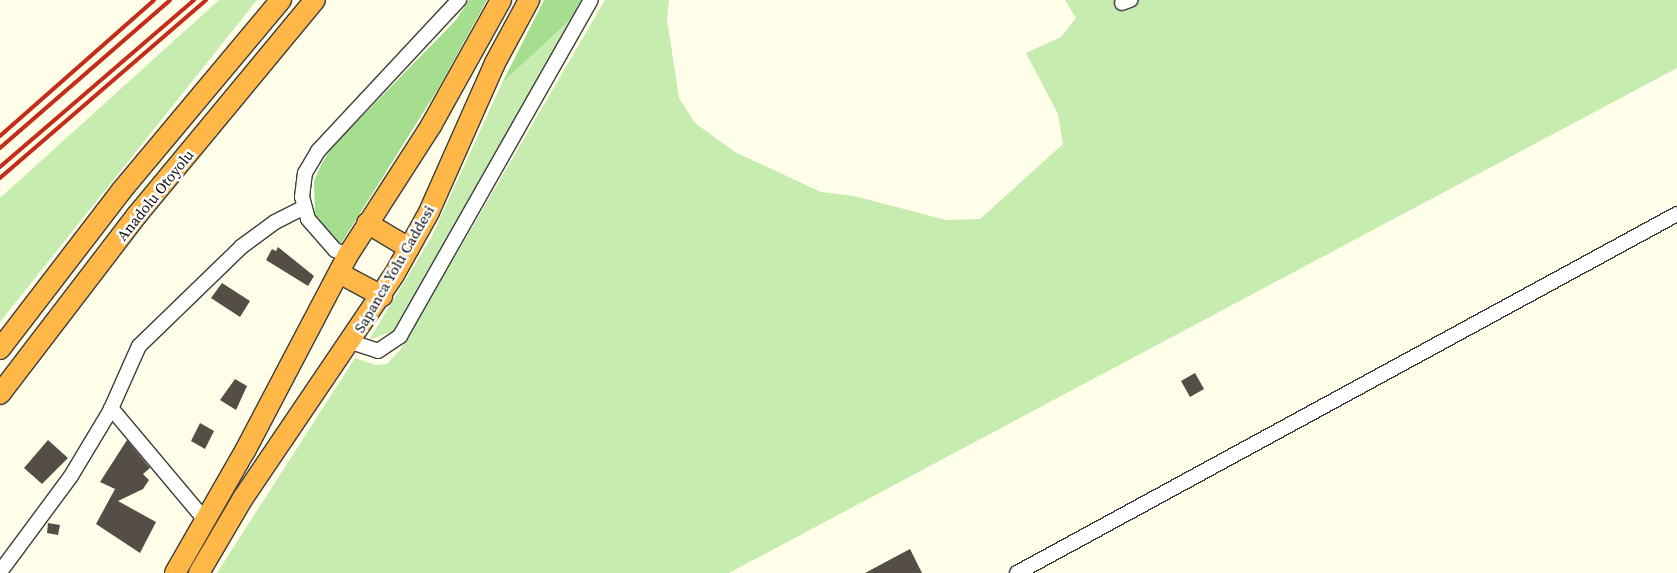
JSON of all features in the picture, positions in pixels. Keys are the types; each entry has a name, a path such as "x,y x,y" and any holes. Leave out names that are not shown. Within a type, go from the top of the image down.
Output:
{"highway":[{"name":"Anadolu Otoyolu","path":"0,349 122,190 281,0"},
{"name":"Anadolu Otoyolu","path":"0,394 137,215 315,0"},
{"path":"174,573 206,520 348,254 432,124 500,0"},
{"name":"Sapanca Yolu Caddesi","path":"199,573 243,498 382,296 448,171 495,63 529,0"},
{"path":"367,223 409,248"},
{"path":"338,272 382,296"}],"street":[{"path":"348,254 335,250 315,230 303,208 305,173 318,151 458,0"},
{"path":"351,342 378,351 400,336 591,0"},
{"path":"0,572 71,476 111,408 132,359 150,333 241,247 275,222 303,208"},
{"path":"1017,573 1677,214"},
{"path":"111,408 206,520"}],"green space":[{"path":"219,0 257,0 0,322 0,198"},
{"path":"469,0 487,0 438,89 340,245 315,216 314,181 321,165 331,148 456,20"},
{"path":"544,0 581,0 570,20 502,83"},
{"path":"605,0 669,0 667,19 679,98 695,123 735,152 821,192 854,196 946,220 980,219 1063,144 1058,114 1026,53 1061,37 1076,18 1065,0 1677,0 1677,68 729,573 217,573 355,358 376,365 387,364 401,349"},
{"path":"570,20 401,323 391,332 369,340 431,238 502,83"}],"building":[{"path":"278,247 314,276 308,286 266,260 272,249 276,251"},
{"path":"222,283 250,301 240,317 211,298"},
{"path":"1195,373 1204,389 1190,397 1181,381"},
{"path":"235,379 247,386 236,410 220,400"},
{"path":"200,423 214,431 205,449 191,441"},
{"path":"48,440 68,458 42,484 24,468"},
{"path":"127,440 150,468 143,474 149,480 143,489 118,501 156,522 140,553 96,524 115,489 100,482"},
{"path":"48,523 60,525 58,535 47,533"},
{"path":"910,549 922,573 865,573"}],"railway":[{"path":"0,136 154,0"},
{"path":"0,148 170,0"},
{"path":"0,167 194,0"},
{"path":"0,178 206,0"}]}
